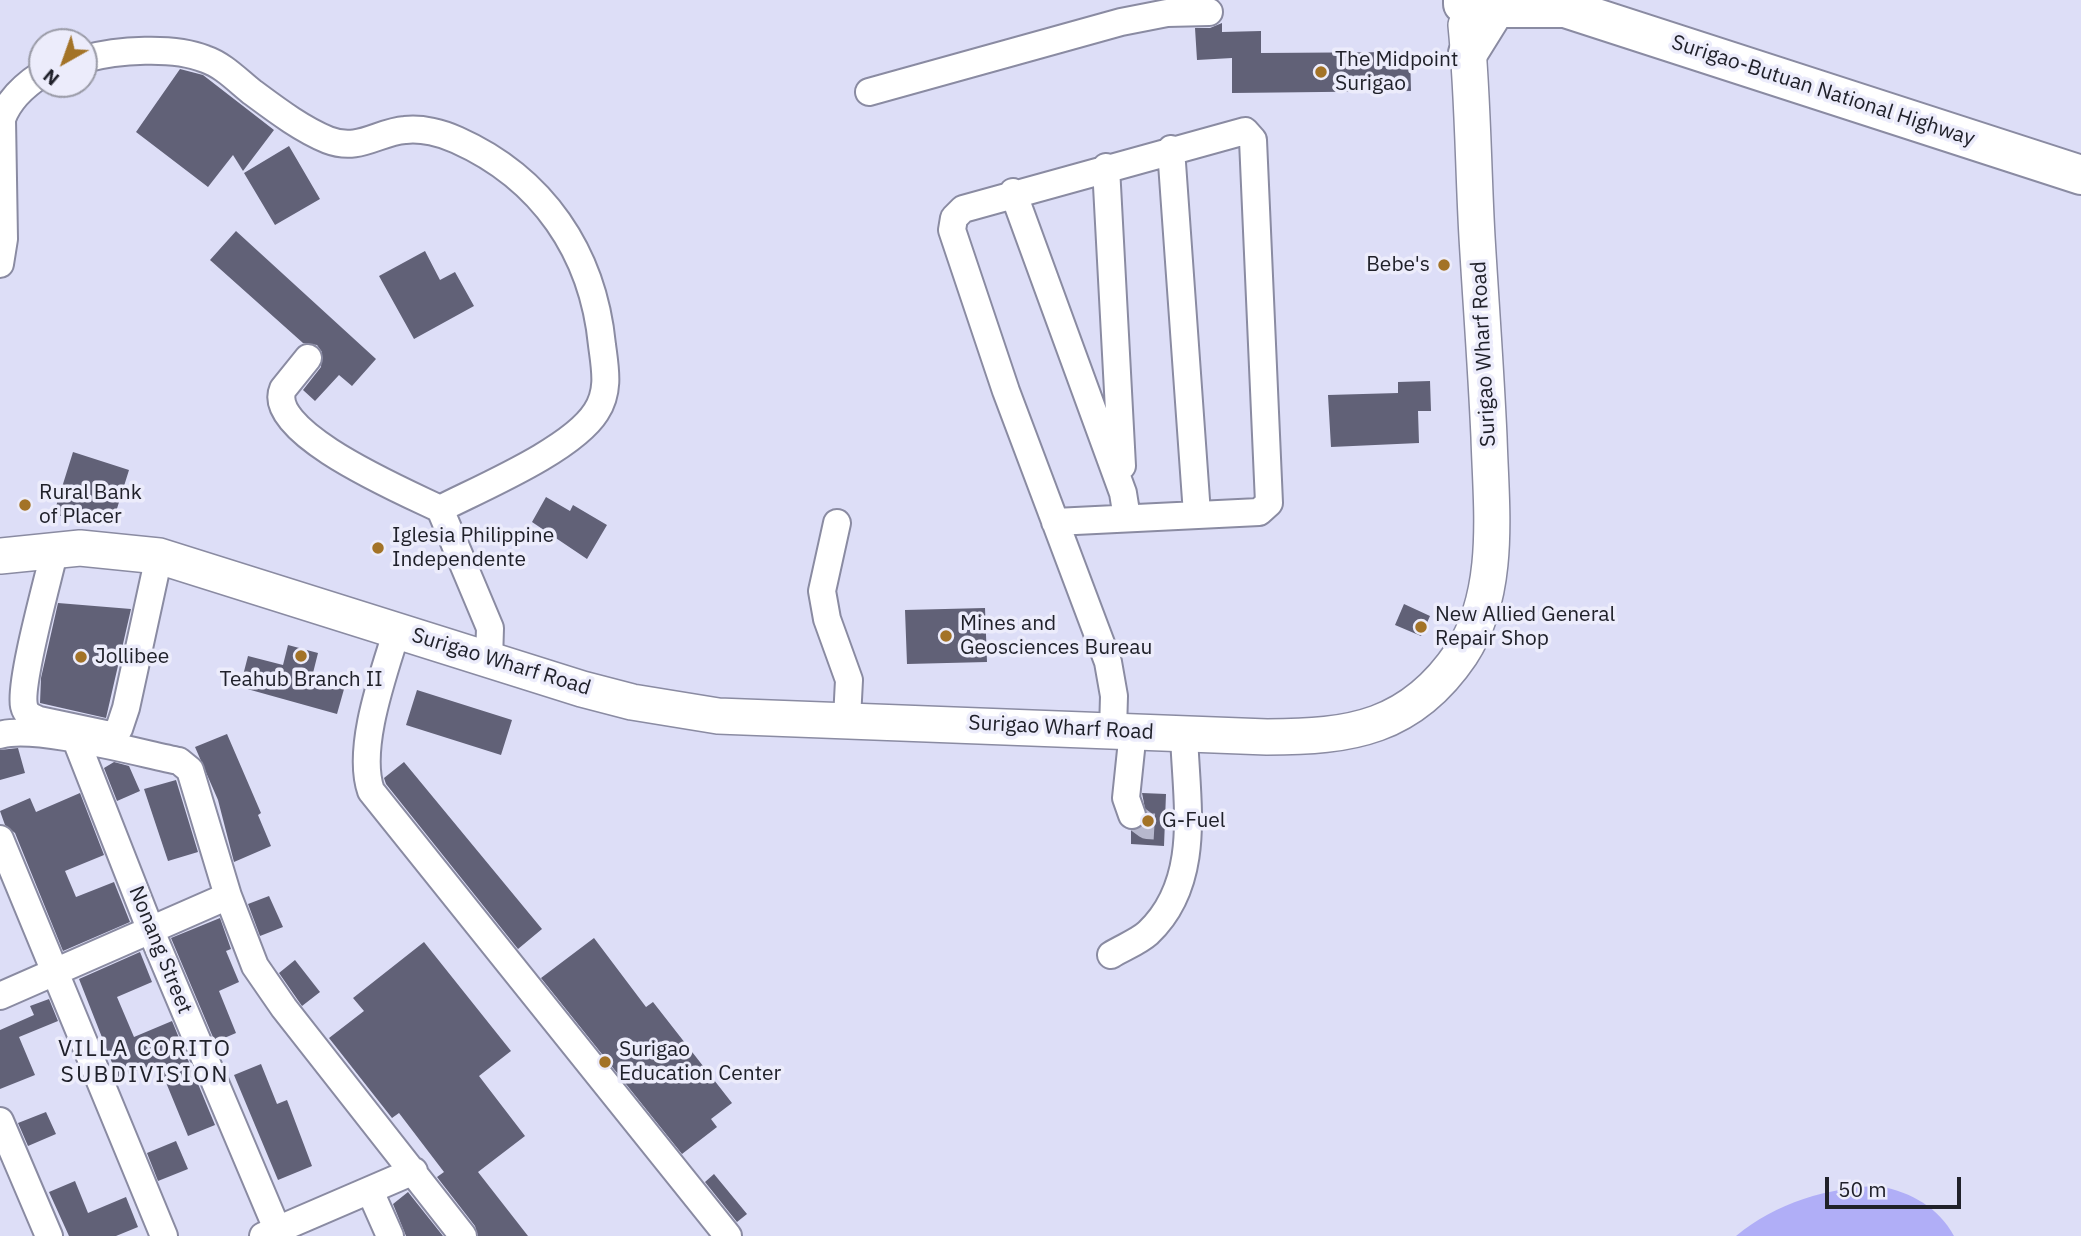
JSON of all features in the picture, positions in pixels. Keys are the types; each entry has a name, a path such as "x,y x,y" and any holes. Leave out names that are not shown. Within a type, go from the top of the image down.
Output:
{"highway":[{"name":"Surigao-Butuan National Highway","path":"1467,3 1558,4 2081,174"},
{"path":"1467,3 1468,53"}],"main road":[{"name":"Surigao Wharf Road","path":"0,556 55,549 120,550 159,556 582,689 674,710 732,717 1298,737 1382,723 1405,711 1436,684 1462,652 1485,595 1491,553 1491,505 1468,53"}],"street":[{"path":"869,92 1121,11 1209,12"},
{"path":"98,57 131,51 185,54 205,59 291,119 330,141 354,144 404,130 429,131 455,139 485,155 542,199 560,221 587,274 601,336 606,380 604,397 589,420 560,444 440,509"},
{"path":"0,264 4,239 2,118 6,107 28,86"},
{"path":"1055,522 1125,506 1197,514 1259,512 1267,507 1270,499 1253,140 1249,133 1240,131 1013,192 963,209 954,218 952,230 1055,522 1108,662 1123,731 1126,798 1132,815"},
{"path":"1171,149 1197,514"},
{"path":"1106,167 1125,506"},
{"path":"1013,192 1125,506"},
{"path":"308,358 281,395 284,406 303,431 337,459 440,509 490,628 489,660"},
{"path":"837,523 822,591 823,604 847,667 850,691 847,719"},
{"path":"55,549 28,669 24,705 29,716 39,720 110,735 119,729 126,708 159,556"},
{"path":"397,630 384,673 365,759 366,776 371,791 728,1236"},
{"path":"0,734 25,732 76,740 179,761 190,770 243,940 269,988 463,1236"},
{"path":"1111,955 1148,933 1179,890 1187,860 1176,827 1184,734"},
{"name":"Nonang Street","path":"76,740 274,1234"},
{"path":"0,839 164,1236"},
{"path":"0,996 228,896"},
{"path":"0,1121 49,1236"},
{"path":"274,1234 414,1171"},
{"path":"370,1191 390,1236"}],"water":[{"path":"1880,1186 1913,1197 1932,1209 1954,1236 1736,1236 1768,1214 1804,1199 1841,1190"}],"building":[{"name":"The Midpoint Surigao","path":"1222,23 1222,32 1261,31 1261,53 1410,52 1411,91 1232,93 1232,58 1197,60 1195,28 1210,28"},
{"path":"180,69 203,75 274,130 243,171 233,155 208,187 136,132"},
{"path":"289,146 320,199 275,225 244,173"},
{"path":"236,231 376,359 352,386 339,375 315,401 303,390 321,367 322,352 317,345 303,343 210,260"},
{"path":"425,251 440,280 455,272 474,306 414,339 379,276"},
{"path":"1430,381 1431,411 1418,411 1419,443 1331,447 1328,395 1398,393 1398,382"},
{"path":"73,452 129,470 115,515 53,516"},
{"path":"546,497 570,511 573,505 607,525 587,559 532,522"},
{"name":"Jollibee","path":"58,603 131,609 106,718 40,703 41,678"},
{"path":"1404,604 1430,616 1421,636 1395,625"},
{"name":"Mines and Geosciences Bureau","path":"985,608 987,662 907,664 905,610"},
{"path":"288,645 318,653 313,673 346,682 337,714 240,687 248,656 283,665"},
{"path":"417,690 512,720 501,755 406,725"},
{"path":"227,734 261,813 258,815 271,846 234,862 218,800 195,747"},
{"path":"18,748 25,773 0,780 0,750"},
{"path":"114,762 129,766 140,791 117,801 104,768"},
{"path":"404,762 542,929 518,949 386,784 384,778"},
{"path":"176,780 198,852 168,861 144,789"},
{"path":"80,793 104,855 65,871 76,897 114,882 130,922 63,951 15,833 5,825 0,811 30,798 36,812"},
{"name":"G-Fuel","path":"1142,793 1166,794 1164,846 1131,844 1131,830 1143,826 1147,819"},
{"path":"269,896 283,927 260,936 248,904"},
{"path":"220,918 231,949 226,951 239,982 219,991 236,1033 215,1042 171,938"},
{"path":"594,938 646,1007 653,1002 732,1103 711,1119 717,1127 682,1154 541,978"},
{"path":"424,942 511,1051 479,1076 525,1136 478,1172 528,1236 478,1236 475,1226 437,1177 444,1172 399,1113 392,1118 329,1038 364,1011 353,998"},
{"path":"140,952 152,982 117,997 134,1037 172,1021 215,1125 188,1136 158,1063 118,1078 79,979"},
{"path":"295,960 320,992 302,1006 279,973"},
{"path":"49,999 58,1021 19,1037 35,1075 0,1089 0,1030 34,1015 30,1006"},
{"path":"261,1064 277,1104 287,1100 312,1166 278,1180 234,1075"},
{"path":"46,1112 56,1134 28,1146 18,1123"},
{"path":"176,1141 188,1169 158,1181 147,1153"},
{"path":"714,1174 747,1214 737,1222 705,1182"},
{"path":"75,1181 88,1213 126,1197 138,1227 116,1236 69,1236 49,1192"},
{"path":"408,1192 443,1236 406,1236 393,1204"}],"tunnel":[{"path":"1132,815 1147,826 1165,827"}],"place":[{"name":"The Midpoint Surigao","path":"1321,72"},
{"name":"Bebe's","path":"1444,265"},
{"name":"Rural Bank of Placer","path":"25,505"},
{"name":"Iglesia Philippine Independente","path":"378,548"},
{"name":"New Allied General Repair Shop","path":"1421,627"},
{"name":"Mines and Geosciences Bureau","path":"946,636"},
{"name":"Teahub Branch II","path":"301,656"},
{"name":"Jollibee","path":"81,657"},
{"name":"G-Fuel","path":"1148,821"},
{"name":"Surigao Education Center","path":"605,1062"}],"district":[{"name":"VILLA CORITO SUBDIVISION","path":"145,1062"}]}
